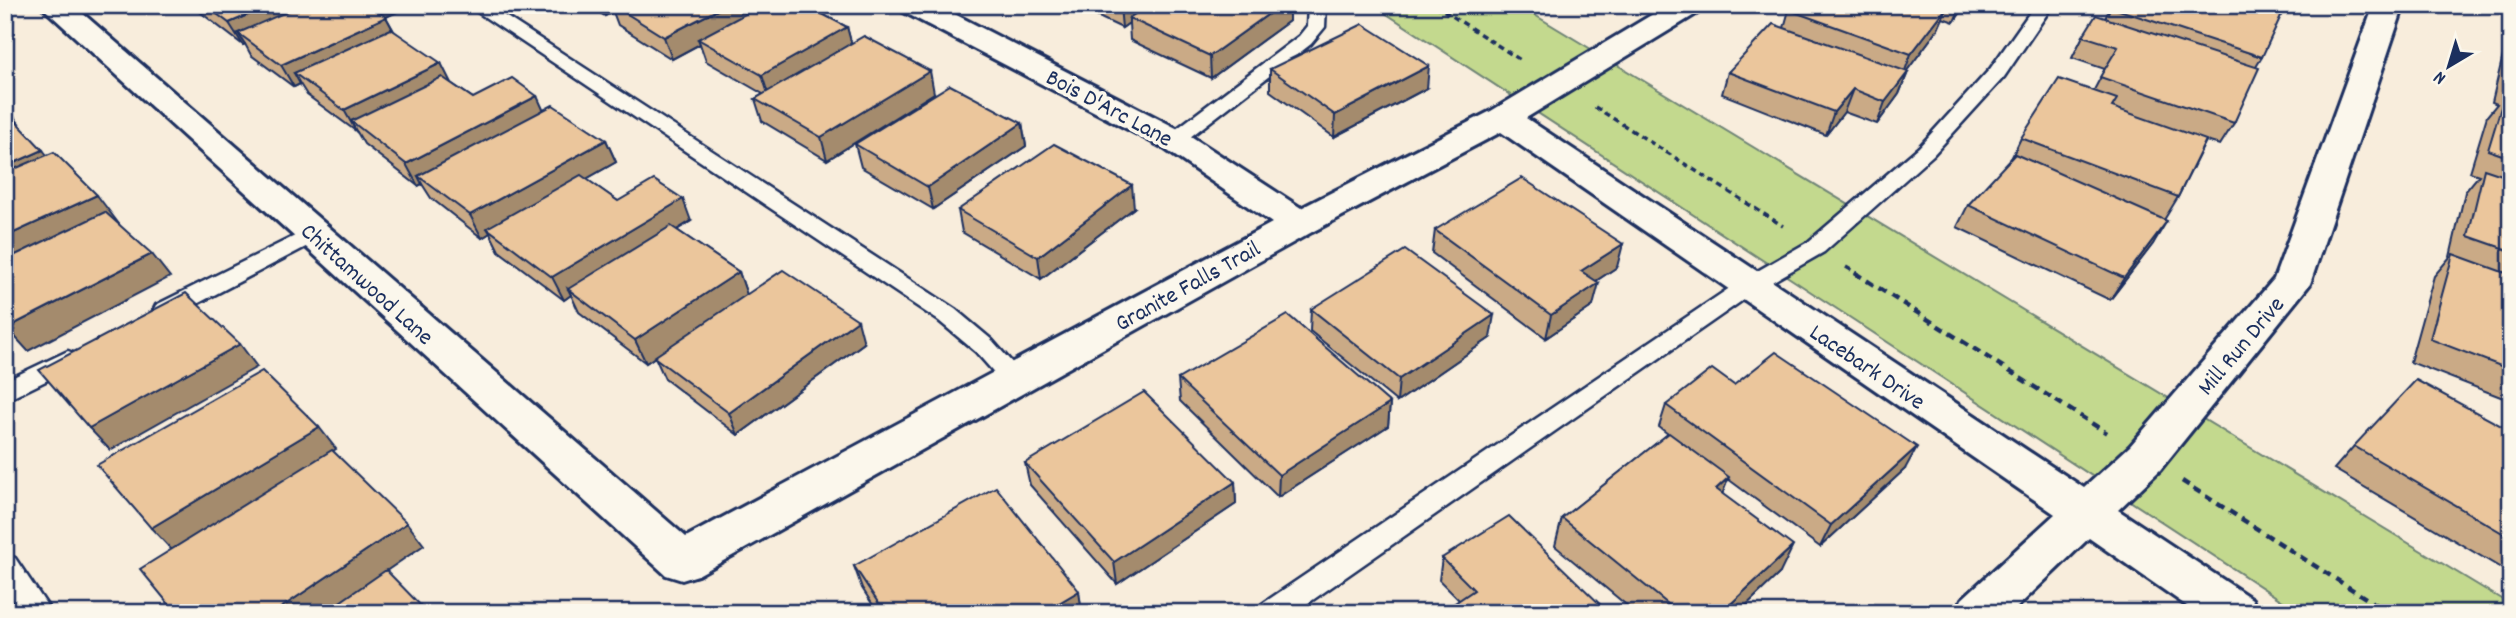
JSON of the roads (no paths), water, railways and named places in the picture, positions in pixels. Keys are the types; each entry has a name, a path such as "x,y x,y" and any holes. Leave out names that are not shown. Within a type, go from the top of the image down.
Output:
{"street":[{"name":"Chittamwood Lane","path":"55,5 682,561"},
{"name":"Bois D'Arc Lane","path":"913,5 1174,140 1299,224"},
{"name":"Granite Falls Trail","path":"682,561 1299,224 1503,118 1690,5"},
{"name":"Mill Run Drive","path":"1979,613 2146,458 2291,284 2389,5"},
{"name":"Lacebark Drive","path":"1503,118 2235,613"}],"lane":[{"path":"476,5 947,315 984,346 1014,380"},
{"path":"1174,140 1305,40 1316,27 1317,5"},
{"path":"1272,613 1748,286 1816,247 1926,151 1997,73 2044,5"},
{"path":"141,323 313,234"},
{"path":"5,392 91,348"},
{"path":"5,566 38,613"}]}
